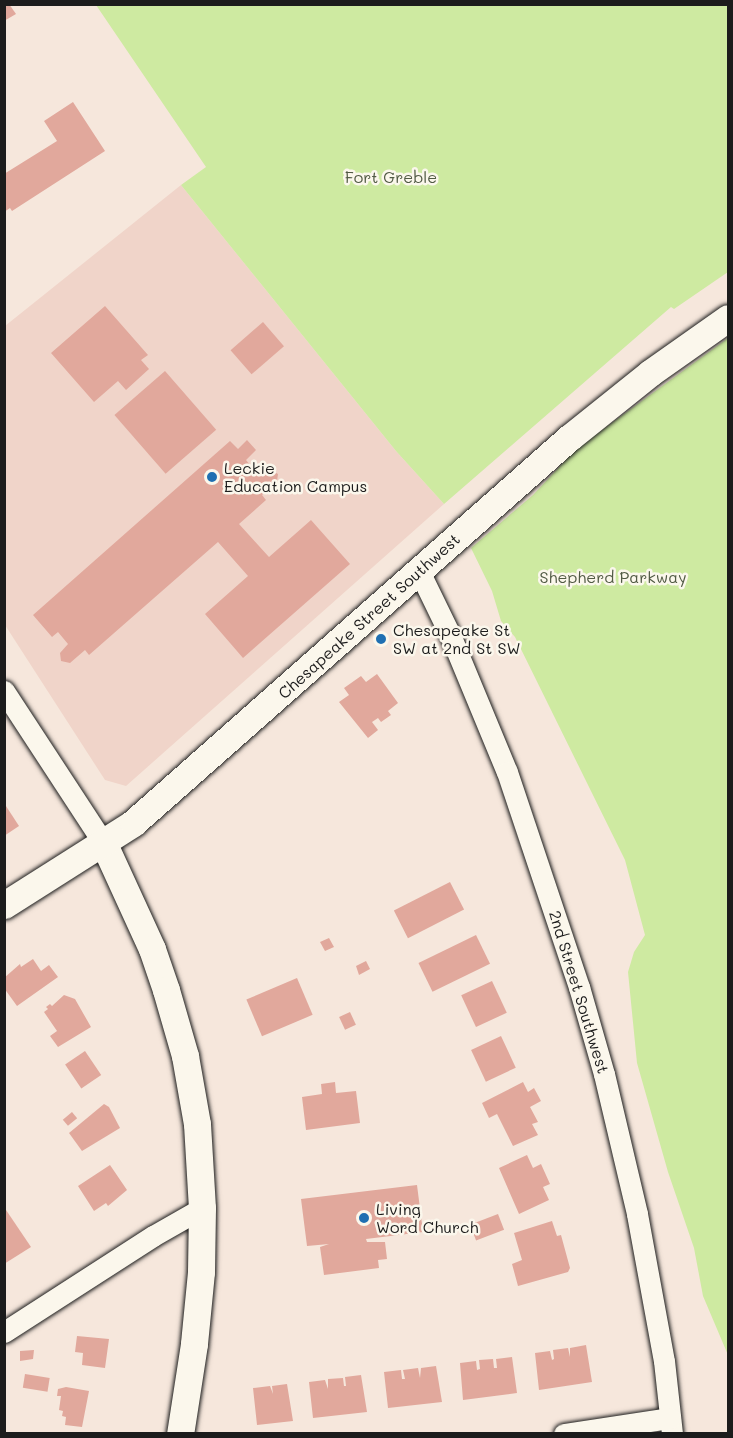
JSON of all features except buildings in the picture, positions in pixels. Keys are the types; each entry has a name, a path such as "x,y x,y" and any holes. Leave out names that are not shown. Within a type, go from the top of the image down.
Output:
{"street":[{"name":"Chesapeake Street Southwest","path":"4,905 104,844 157,804 569,438 650,374 729,318"},
{"name":"2nd Street Southwest","path":"419,571 447,627 507,772 579,987 604,1074 637,1214 662,1351 671,1426"},
{"path":"4,691 104,844 152,949 178,1027 194,1101 202,1208 200,1289 180,1434"},
{"path":"4,1332 171,1224 202,1208"},
{"path":"564,1434 671,1426"}],"shaded area":[{"name":"Leckie Education Campus","path":"181,185 396,451 444,504 126,786 105,780 5,625 5,326"}],"green space":[{"name":"Fort Greble","path":"96,5 728,5 728,272 674,309 671,307 444,504 396,451 181,185 206,167"},
{"name":"Shepherd Parkway","path":"728,338 728,1355 703,1296 694,1248 668,1172 637,1063 628,972 634,952 645,935 625,860 515,637 501,621 492,591 471,548 533,495 576,449"}],"place":[{"name":"Leckie Education Campus","path":"212,477"},
{"name":"Chesapeake St SW at 2nd St SW","path":"381,639"},
{"name":"Living Word Church","path":"364,1218"}]}
